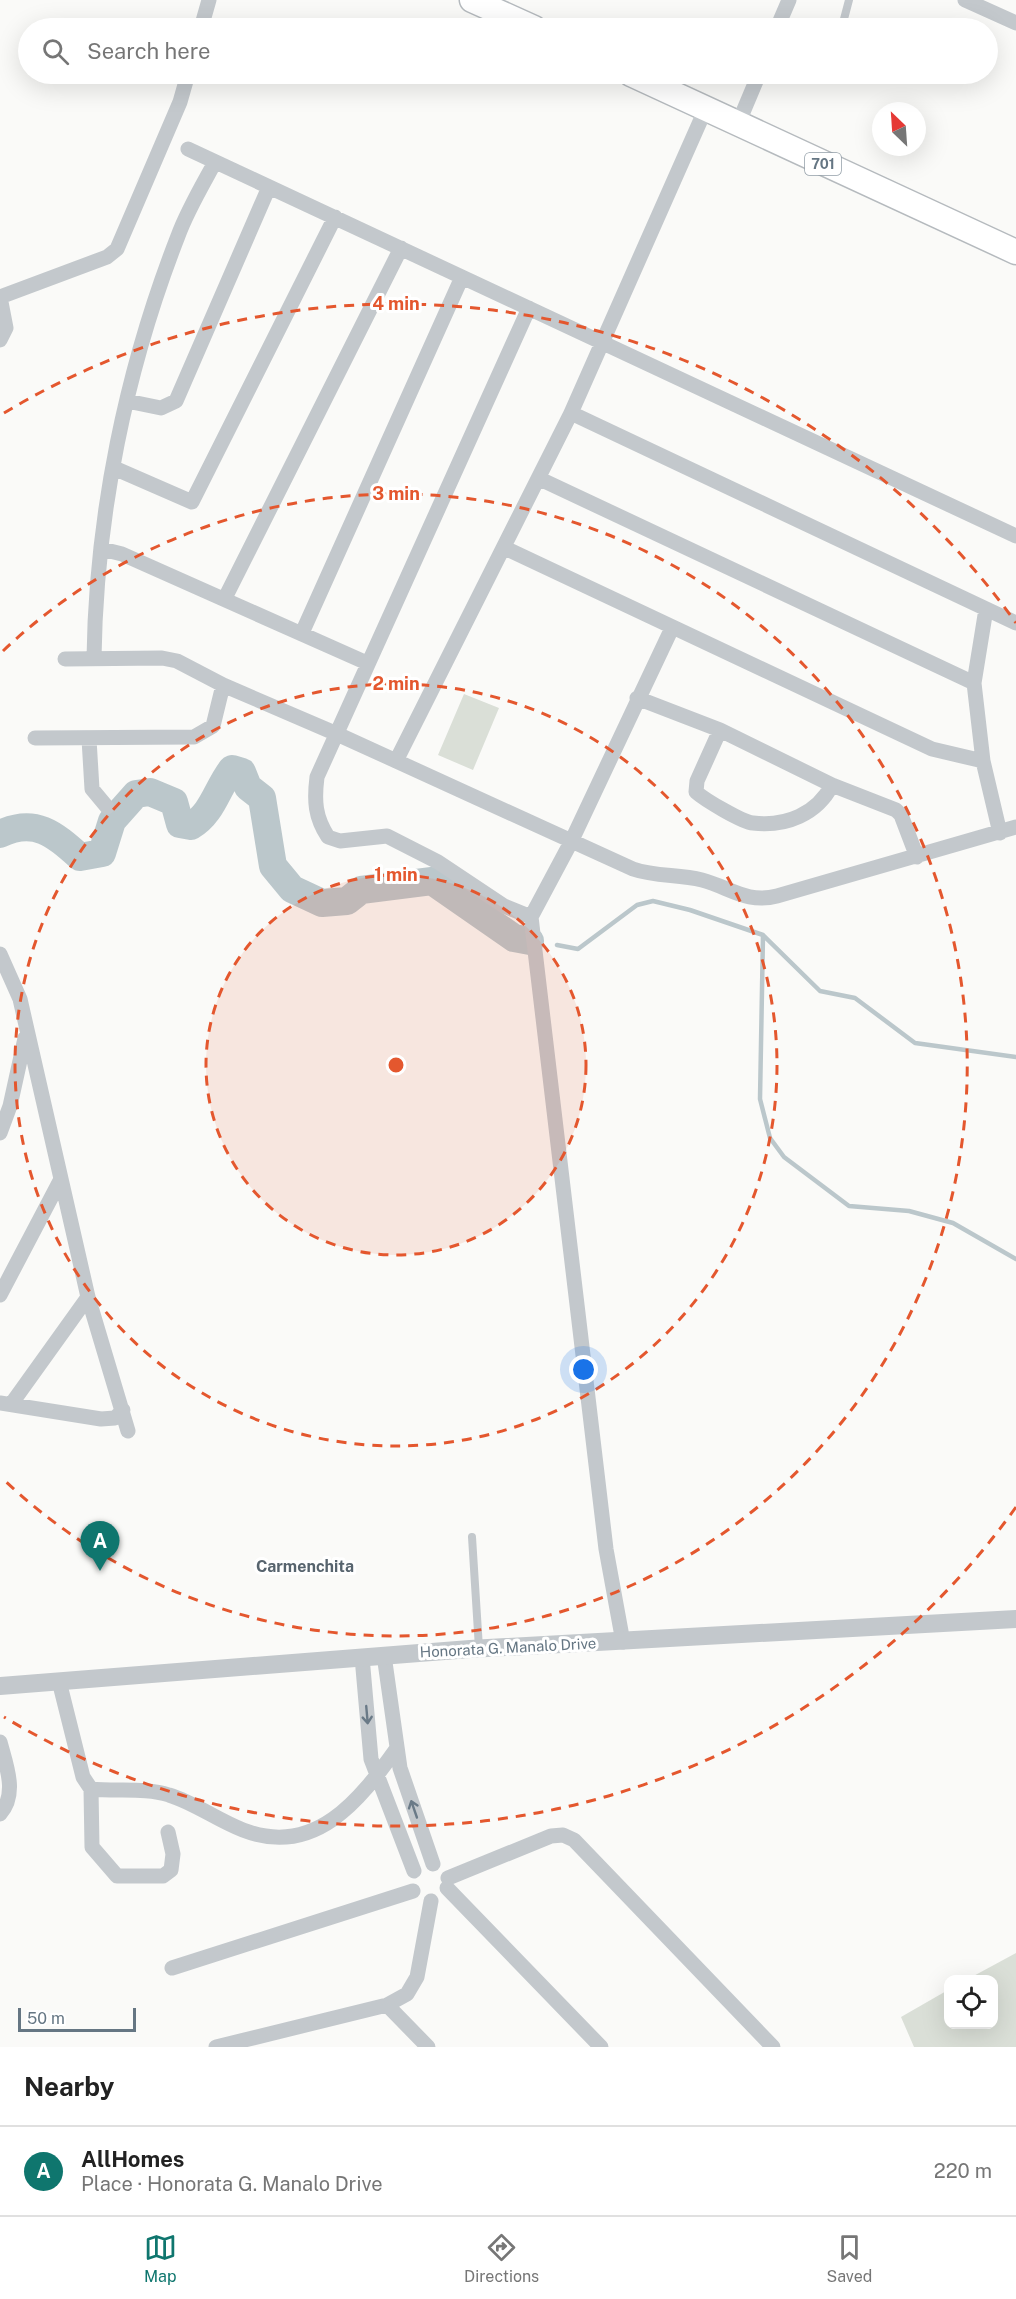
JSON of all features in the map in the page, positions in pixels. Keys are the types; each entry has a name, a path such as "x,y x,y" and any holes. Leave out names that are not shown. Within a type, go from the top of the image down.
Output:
{"main road":[{"path":"473,0 512,18"},
{"name":"701","path":"653,84 1016,252"}],"street":[{"path":"204,18 209,0"},
{"path":"781,18 789,0"},
{"path":"965,0 1016,23"},
{"path":"0,340 6,328 0,297 107,257 117,249 175,113 185,84"},
{"path":"738,124 755,84"},
{"path":"396,761 540,480 604,341 706,108"},
{"path":"188,149 604,341 1016,536"},
{"path":"94,658 95,597 114,468 132,375 178,234 214,162"},
{"path":"127,401 161,408 176,401 269,187"},
{"path":"114,468 192,502 335,218"},
{"path":"225,598 401,248"},
{"path":"302,633 462,277"},
{"path":"529,308 317,777 314,802 320,825 328,837 340,841 387,836 438,862 504,906 531,917"},
{"path":"571,413 1016,623"},
{"path":"540,480 974,683"},
{"path":"505,548 932,749 983,761"},
{"path":"102,549 122,554 225,598 367,663"},
{"path":"986,609 974,683 983,761 1000,833"},
{"path":"623,1642 604,1537 531,917 572,842 637,698 672,628"},
{"path":"65,659 162,658 177,661 224,685 652,876 703,880 739,895 763,900 1016,827"},
{"path":"35,738 194,737 205,733 213,726 224,685"},
{"path":"637,698 720,730 832,785 896,810 902,815 917,857"},
{"path":"720,730 697,781 696,792 750,823 788,819 813,811 824,800 832,785"},
{"path":"89,739 92,789 107,807"},
{"path":"1,960 20,999 26,1034 88,1297 128,1431"},
{"path":"0,1133 10,1106 26,1034"},
{"path":"0,1295 61,1179"},
{"path":"88,1297 6,1403 100,1419 115,1418 123,1410"},
{"name":"Honorata G. Manalo Drive","path":"0,1686 384,1654 1016,1619"},
{"path":"384,1654 400,1768 433,1864"},
{"path":"362,1657 371,1759 414,1871"},
{"path":"59,1681 83,1777 91,1789 92,1847 117,1876 163,1876 171,1870 173,1854 168,1832"},
{"path":"0,1742 10,1783 8,1803 0,1814"},
{"path":"91,1789 167,1794 243,1830 268,1837 303,1834 328,1825 365,1791 397,1748"},
{"path":"601,2047 447,1883 442,1868 433,1864 423,1864 414,1871 411,1881 413,1891 421,1898 431,1901 441,1897 447,1883 550,1836 563,1835 574,1840 773,2047"},
{"path":"172,1968 413,1891"},
{"path":"216,2047 387,2005 407,1994 417,1977 431,1901"},
{"path":"387,2005 428,2047"}],"lane":[{"path":"844,18 849,0"},
{"path":"472,1537 479,1648"}],"shaded area":[{"path":"464,694 499,708 473,770 438,755"},
{"path":"1016,1953 1016,2047 914,2047 901,2017 944,1992 944,2029 998,2029 998,1975 975,1975"}],"waterway":[{"path":"0,834 12,829 34,828 52,835 80,857 102,853 112,821 136,794 150,792 174,802 180,824 191,826 205,814 232,769 242,772 248,787 262,798 273,866 292,889 322,903 347,901 361,890 432,881 514,938 530,941"},
{"path":"557,945 578,949 637,905 653,901 690,910 763,935 820,991 855,998 915,1043 1016,1057"},
{"path":"763,935 760,1099 770,1138 784,1157 849,1206 909,1211 953,1223 1016,1259"}],"place":[{"name":"AllHomes","path":"100,1571"}],"district":[{"name":"Carmenchita","path":"305,1566"}]}
